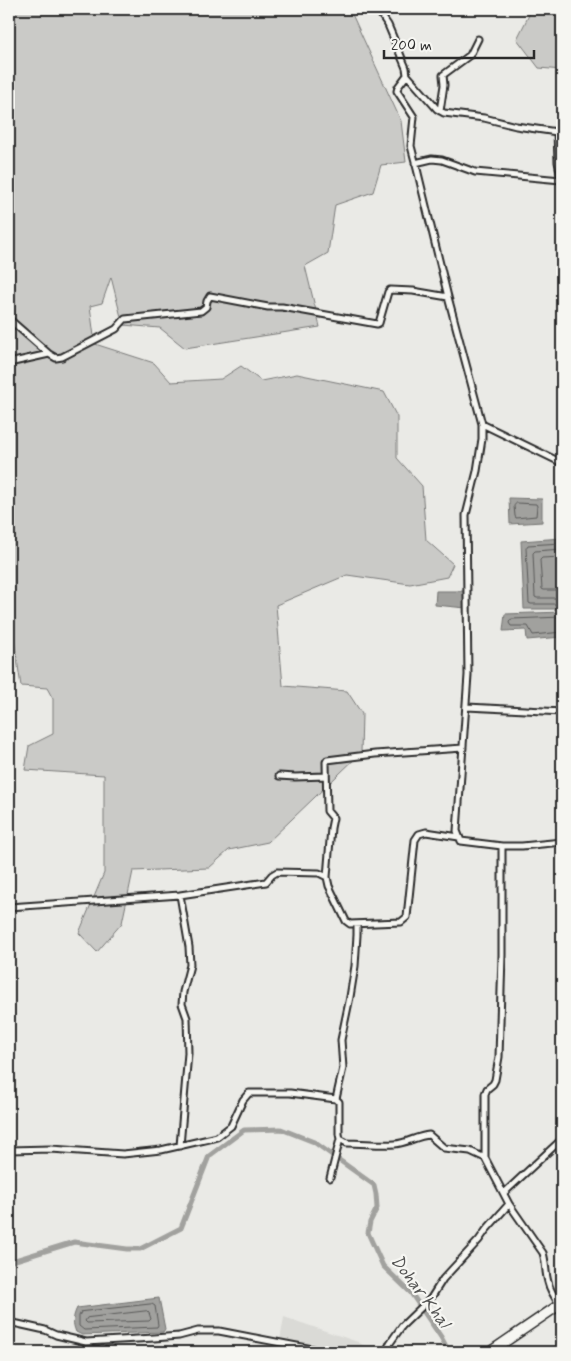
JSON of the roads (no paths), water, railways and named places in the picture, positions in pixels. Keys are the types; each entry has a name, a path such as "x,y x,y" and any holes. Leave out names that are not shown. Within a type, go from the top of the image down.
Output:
{"main road":[{"path":"490,1352 560,1307"}],"street":[{"path":"377,9 388,25 406,68 407,75 440,111 484,118 516,126 560,132 558,162 562,180 476,172 442,160 432,159 415,163"},
{"path":"440,111 444,86 443,75 470,55 478,39"},
{"path":"407,75 398,86 397,91 414,117 411,146 448,297 482,424 482,439 477,471 466,515 468,676 457,831 461,841 502,846 522,846 562,842 562,824"},
{"path":"9,316 9,319 56,358 62,357 116,328 125,319 201,311 206,307 210,296 377,324 379,323 390,290 413,291 448,297"},
{"path":"9,363 49,354"},
{"path":"482,424 562,463"},
{"path":"467,707 562,712"},
{"path":"459,837 426,832 419,834 415,840 407,917 401,922 357,925 346,921 329,886 327,877 333,818 327,811 327,760 375,754 463,748"},
{"path":"279,776 295,778 326,776"},
{"path":"502,846 502,955 499,1057 495,1080 485,1094 486,1158 509,1204 543,1253 547,1280 560,1307"},
{"path":"9,907 180,895 266,882 277,872 319,873 327,877"},
{"path":"180,895 189,947 190,965 182,1004 188,1018 188,1052 180,1146"},
{"path":"330,1178 340,1140 338,1134 339,1102 336,1099 343,1068 341,1040 355,966 357,925"},
{"path":"9,1150 51,1149 123,1154 161,1150 217,1137 231,1126 243,1100 249,1093 290,1093 336,1099"},
{"path":"340,1140 347,1143 396,1144 429,1135 444,1148 470,1151 486,1158"},
{"path":"504,1193 562,1139"},
{"path":"386,1352 390,1343 409,1318 431,1298 443,1279 509,1204"},
{"path":"9,1322 86,1342 179,1336 198,1331 218,1330 328,1352"}],"water":[{"path":"509,498 542,499 542,522 510,524"},
{"path":"562,538 562,609 524,609 521,541"},
{"path":"436,591 465,591 466,608 435,605"},
{"path":"562,612 562,637 527,640 526,630 503,631 505,614"},
{"path":"159,1298 165,1329 163,1332 82,1335 76,1332 74,1320 77,1308"}],"waterway":[{"name":"Dohar Khal","path":"9,1262 74,1242 140,1249 181,1228 209,1156 244,1130 281,1129 314,1142 374,1185 377,1208 370,1222 368,1233 383,1266 411,1293 449,1352"}]}
